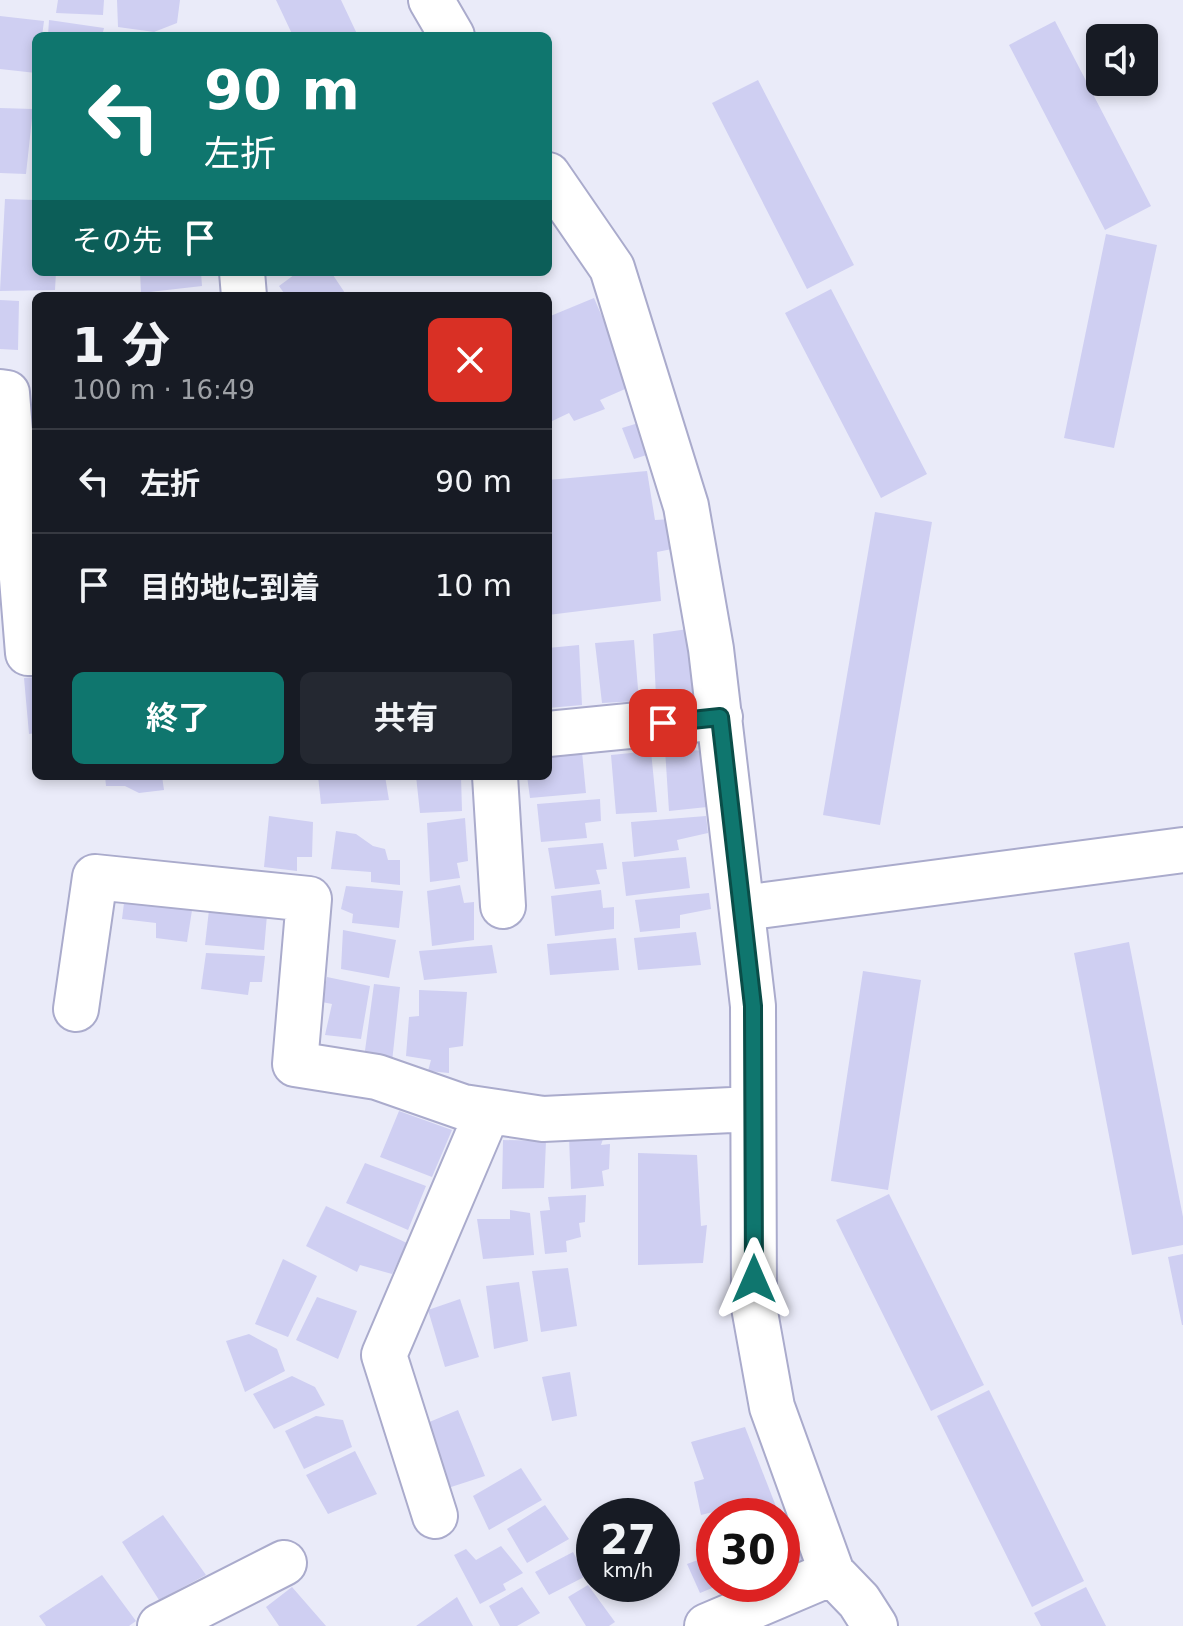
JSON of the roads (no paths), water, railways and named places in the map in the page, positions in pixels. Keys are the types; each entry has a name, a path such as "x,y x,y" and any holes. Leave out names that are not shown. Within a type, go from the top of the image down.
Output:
{"street":[{"path":"431,0 450,32"},
{"path":"552,181 612,268 686,506 711,649 753,1006 754,1307 772,1407 832,1573 859,1601 875,1626"},
{"path":"0,392 7,393 28,653 32,653"},
{"path":"552,734 720,717"},
{"path":"495,780 503,906"},
{"path":"743,908 1183,850"},
{"path":"76,1009 95,877 309,899 295,1064 377,1077 463,1107 543,1119 753,1109"},
{"path":"435,1516 384,1355 488,1111"},
{"path":"160,1626 284,1563"},
{"path":"707,1626 832,1573"}]}
